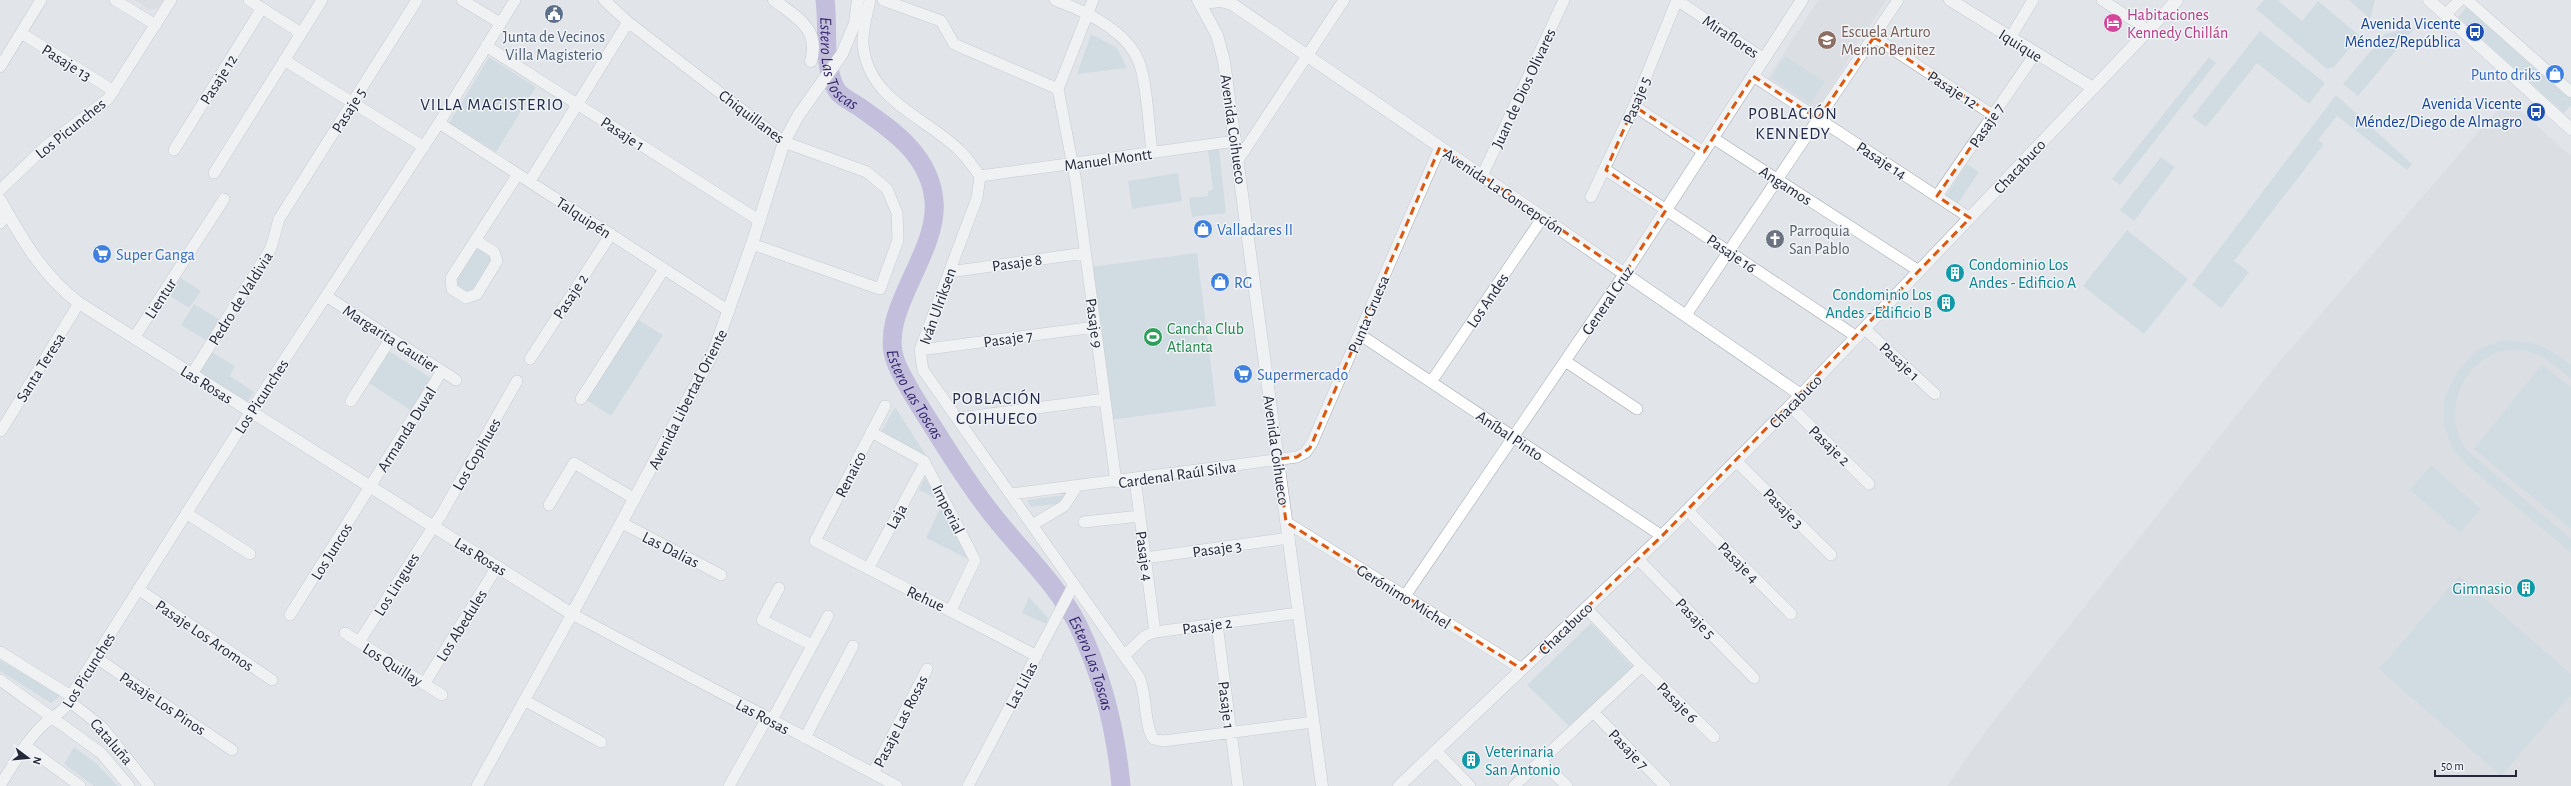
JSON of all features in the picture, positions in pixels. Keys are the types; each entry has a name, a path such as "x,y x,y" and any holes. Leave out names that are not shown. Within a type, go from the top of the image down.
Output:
{"street":[{"path":"0,67 41,0"},
{"path":"115,0 156,25"},
{"name":"Los Picunches","path":"0,190 46,146 100,107 114,91 171,0"},
{"path":"249,0 301,33"},
{"path":"214,173 322,0"},
{"name":"Pasaje 5","path":"279,219 416,0"},
{"path":"462,0 500,23"},
{"name":"Los Picunches","path":"0,785 40,728 64,709 95,657 251,411 424,147 514,0"},
{"name":"Chiquillanes","path":"604,0 628,22 784,142 867,172 887,190 896,213 898,240 880,289 752,244"},
{"path":"774,0 808,28 813,44 811,61"},
{"name":"Avenida Libertad Oriente","path":"477,786 704,372 729,311 760,221 784,142 798,116 834,68 850,39 858,0"},
{"path":"870,0 863,34 863,45 868,67 876,82 888,96 959,150 980,176"},
{"path":"883,0 941,22 954,44 1058,88 1093,0"},
{"path":"1055,0 1088,12 1102,20 1121,38 1139,62 1152,153"},
{"path":"1238,160 1344,0"},
{"name":"Juan de Dios Olivares","path":"1482,176 1564,0"},
{"name":"Pasaje 5","path":"1591,198 1606,170 1634,106 1677,0"},
{"name":"Miraflores","path":"1677,0 1764,59"},
{"name":"General Cruz","path":"1405,596 1626,273 1802,0"},
{"path":"1686,315 1898,0"},
{"name":"Iquique","path":"1950,0 2035,54 2093,88"},
{"path":"2010,38 2033,0"},
{"path":"2102,0 2148,30"},
{"name":"Chacabuco","path":"1398,786 1662,536 1861,333 2177,0"},
{"path":"2429,0 2569,124"},
{"path":"2445,15 2460,0"},
{"path":"2467,0 2571,92"},
{"name":"Avenida La Concepción","path":"1199,2 1221,1 1232,4 1440,148 1626,273 1801,395"},
{"name":"Avenida Coihueco","path":"1199,2 1212,24 1221,48 1236,141 1322,786"},
{"name":"Pasaje 12","path":"174,150 262,8"},
{"path":"530,181 628,22"},
{"name":"Pasaje 13","path":"21,33 114,91"},
{"name":"Pasaje 12","path":"1874,37 1993,115"},
{"name":"Pasaje 1","path":"486,46 760,221"},
{"name":"Pasaje 7","path":"1937,196 2035,54"},
{"path":"284,60 424,147"},
{"name":"Pasaje 14","path":"1753,76 1970,218"},
{"name":"Pasaje 9","path":"1058,88 1071,164 1076,182 1116,482"},
{"path":"1634,106 1704,152"},
{"name":"Talquipén","path":"439,123 729,311"},
{"name":"Angamos","path":"1713,138 1919,271"},
{"name":"Manuel Montt","path":"980,176 1236,141"},
{"name":"Punta Gruesa","path":"1278,460 1297,457 1310,448 1440,148"},
{"name":"Pasaje 16","path":"1606,170 1729,251 1861,333"},
{"path":"475,240 494,252 497,260 477,294 466,298 454,291 450,280 475,240 518,174"},
{"name":"Iván Ulriksen","path":"980,176 977,198 920,350 923,370 959,418 1143,684 1150,732 1154,740 1163,741 1231,733"},
{"name":"Lientur","path":"134,338 224,199"},
{"name":"Las Rosas","path":"0,200 39,265 59,286 80,303 572,614 897,786"},
{"path":"0,223 7,213"},
{"name":"Los Andes","path":"1431,382 1543,217"},
{"name":"Pedro de Valdivia","path":"192,374 273,245 279,219"},
{"name":"Pasaje 2","path":"530,359 611,234"},
{"name":"Pasaje 8","path":"949,272 1085,253"},
{"path":"581,399 664,268"},
{"name":"Margarita Gautier","path":"326,296 456,380"},
{"name":"Santa Teresa","path":"1,431 80,303"},
{"name":"Pasaje 7","path":"920,350 1095,326"},
{"name":"Pasaje 1","path":"1861,333 1935,394"},
{"name":"Aníbal Pinto","path":"1359,334 1662,536"},
{"path":"351,401 391,338"},
{"path":"1566,361 1637,410"},
{"name":"Armanda Duval","path":"370,487 442,371"},
{"name":"Los Copihues","path":"433,526 517,381"},
{"path":"959,418 1105,399"},
{"name":"Renaico","path":"815,541 885,406"},
{"name":"Pasaje 2","path":"1790,406 1869,484"},
{"path":"871,432 925,463"},
{"name":"Cardenal Raúl Silva","path":"1011,494 1076,488 1278,460"},
{"name":"Pasaje 3","path":"1736,461 1832,556"},
{"path":"549,505 574,463 635,499"},
{"name":"Laja","path":"868,569 925,463"},
{"name":"Imperial","path":"925,463 975,560 951,610"},
{"name":"Pasaje 4","path":"1135,480 1155,632"},
{"name":"Los Juncos","path":"290,615 370,487"},
{"path":"1032,525 1064,506 1076,488"},
{"name":"Pasaje 4","path":"1687,510 1791,614"},
{"path":"186,513 250,554"},
{"path":"1084,522 1140,516"},
{"name":"Gerónimo Michel","path":"1286,522 1522,669"},
{"name":"Las Dalias","path":"622,524 721,575"},
{"name":"Los Lingues","path":"359,642 433,526"},
{"name":"Pasaje 3","path":"1145,558 1289,538"},
{"name":"Rehue","path":"815,541 938,606 951,610 1037,656"},
{"name":"Pasaje 5","path":"1638,559 1754,678"},
{"name":"Los Abedules","path":"424,684 497,566"},
{"name":"Las Lilas","path":"968,786 1074,584"},
{"path":"779,588 762,620 812,645"},
{"name":"Pasaje Los Aromos","path":"138,590 272,680"},
{"name":"Pasaje 6","path":"1586,608 1714,738"},
{"name":"Pasaje 2","path":"1124,656 1145,636 1155,632 1298,613"},
{"path":"729,786 828,616"},
{"name":"Pasaje 1","path":"1217,624 1238,786"},
{"name":"Los Quillay","path":"345,633 442,695"},
{"path":"805,738 853,646"},
{"name":"Cataluña","path":"0,652 70,698 102,727 149,786"},
{"name":"Pasaje Los Pinos","path":"95,657 232,750"},
{"path":"1514,786 1642,666"},
{"name":"Pasaje Las Rosas","path":"873,773 927,669"},
{"name":"Cataluña","path":"0,680 54,717 101,753 130,786"},
{"path":"524,700 601,742"},
{"name":"Pasaje 7","path":"1593,712 1666,786"},
{"path":"1231,733 1313,722"},
{"path":"27,747 80,786"},
{"path":"1436,751 1470,786"},
{"path":"1541,761 1567,786"}],"highlighted area":[{"path":"1874,37 1993,115 1937,196 1970,218 1662,536 1522,669 1286,522 1278,459 1297,457 1310,448 1440,147 1625,273 1666,210 1606,170 1634,106 1704,152 1753,76 1818,119"}],"shaded area":[{"path":"134,0 163,0 158,8 150,10"},
{"name":"Escuela Arturo Merino Benitez","path":"1818,0 1886,0 1816,111 1767,79"},
{"path":"2264,0 2278,0 2302,21 2318,1 2360,36 2334,67 2327,69 2256,9"},
{"path":"2349,0 2375,0 2370,19"},
{"path":"2468,5 2571,98 2571,105 2564,113 2458,17"},
{"path":"2411,27 2414,29 2358,96 2343,84 2385,34"},
{"path":"2260,31 2325,83 2309,104 2257,63 2206,127 2192,117"},
{"path":"1091,34 1117,48 1127,68 1077,74"},
{"path":"1785,56 1825,82 1810,104 1771,78"},
{"path":"489,57 536,87 496,152 449,123"},
{"path":"2209,57 2216,63 2120,185 2112,179"},
{"path":"2336,95 2412,164 2407,170 2337,116 2318,140 2324,144 2234,261 2249,272 2221,308 2192,285"},
{"path":"2507,99 2571,156 2571,786 1947,786 1985,732 2274,368"},
{"path":"1219,149 1226,213 1192,217 1189,198 1208,196 1208,191 1213,190 1208,151"},
{"path":"2161,157 2175,167 2134,221 2120,210"},
{"path":"1967,164 1979,172 1957,205 1945,197"},
{"path":"1178,173 1182,201 1132,209 1128,181"},
{"path":"2127,230 2188,279 2144,334 2083,286"},
{"path":"479,249 492,258 492,263 474,292 467,294 457,287 455,280 474,251"},
{"name":"Cancha Club Atlanta","path":"1197,253 1216,406 1109,420 1090,267"},
{"path":"178,276 201,291 189,308 167,294"},
{"path":"194,304 220,320 207,341 181,325"},
{"path":"637,319 663,335 611,416 586,400"},
{"path":"2503,340 2524,342 2540,346 2554,353 2571,365 2571,379 2547,360 2530,352 2512,350 2495,354 2480,362 2468,374 2460,389 2456,406 2456,424 2461,441 2475,457 2571,539 2571,553 2467,465 2452,448 2444,425 2444,399 2457,372 2478,349"},
{"path":"389,351 434,380 413,412 369,383"},
{"path":"212,352 235,366 230,376 254,392 245,406 198,376"},
{"path":"2542,364 2571,388 2571,529 2474,449"},
{"path":"895,407 929,460 881,432"},
{"path":"2431,465 2481,509 2460,533 2410,490"},
{"path":"925,477 937,499 919,490"},
{"path":"1065,495 1064,503 1031,507 1027,500"},
{"path":"941,507 970,560 926,538"},
{"path":"2459,576 2571,674 2571,695 2501,776 2379,669"},
{"path":"1029,597 1048,618 1046,624 1022,613"},
{"path":"1591,623 1635,669 1571,728 1527,685"},
{"path":"0,660 61,695 51,703 0,671"},
{"path":"74,747 97,764 118,786 94,786 64,764"}],"waterway":[{"name":"Estero Las Toscas","path":"825,0 827,57 836,89 844,97 886,126 909,147 926,171 931,185 934,201 933,222 927,242 900,305 894,326 892,346 897,365 916,401 971,485 985,505 1060,595 1078,625 1087,644 1107,704 1116,745 1121,786"}],"place":[{"name":"Junta de Vecinos Villa Magisterio","path":"554,14"},
{"name":"Habitaciones Kennedy Chillán","path":"2113,23"},
{"name":"Avenida Vicente Méndez/República","path":"2475,32"},
{"name":"Escuela Arturo Merino Benitez","path":"1827,40"},
{"name":"Punto driks","path":"2555,74"},
{"name":"Avenida Vicente Méndez/Diego de Almagro","path":"2536,112"},
{"name":"Valladares II","path":"1203,229"},
{"name":"Parroquia San Pablo","path":"1775,239"},
{"name":"Super Ganga","path":"102,254"},
{"name":"Condominio Los Andes - Edificio A","path":"1955,273"},
{"name":"RG","path":"1220,282"},
{"name":"Condominio Los Andes - Edificio B","path":"1946,303"},
{"name":"Cancha Club Atlanta","path":"1153,337"},
{"name":"Supermercado","path":"1243,374"},
{"name":"Gimnasio","path":"2526,588"},
{"name":"Veterinaria San Antonio","path":"1471,760"}],"district":[{"name":"VILLA MAGISTERIO","path":"492,104"},
{"name":"POBLACIÓN KENNEDY","path":"1793,123"},
{"name":"POBLACIÓN COIHUECO","path":"997,408"}]}
